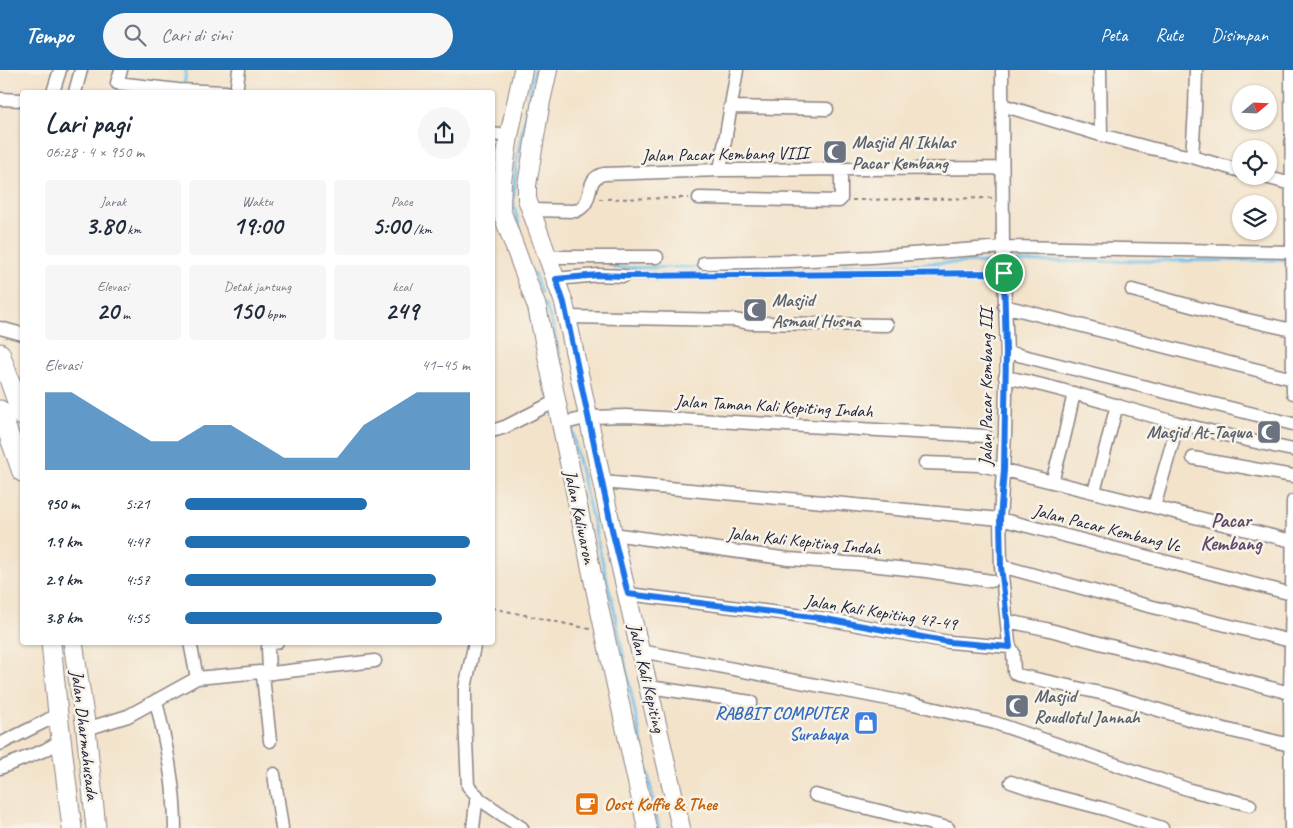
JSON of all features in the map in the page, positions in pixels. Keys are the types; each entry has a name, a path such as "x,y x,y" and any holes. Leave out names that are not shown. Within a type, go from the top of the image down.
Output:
{"main road":[{"path":"497,216 497,180 501,135 523,70"},
{"name":"Jalan Kali Kepiting","path":"548,70 527,185 527,199 556,279 567,317 613,534 681,828"},
{"name":"Jalan Kaliwaron","path":"497,216 537,307 556,401 564,424 596,593 647,828"},
{"path":"1,360 20,411"},
{"path":"0,410 20,466"},
{"name":"Jalan Dharmahusada","path":"51,645 72,828"},
{"name":"Jalan Dharmahusada","path":"73,645 86,729 96,828"}],"street":[{"path":"54,90 60,70"},
{"path":"76,90 81,70"},
{"path":"121,70 116,88 187,90"},
{"path":"236,90 239,70"},
{"path":"720,170 737,70"},
{"name":"Jalan Pacar Kembang III","path":"1002,70 1006,377 1004,470 1000,519 1001,566 1014,672 1018,675 1109,695 1212,726 1290,745"},
{"path":"1100,70 1102,135"},
{"path":"1192,157 1196,109 1196,70"},
{"path":"1291,70 1293,393"},
{"path":"0,99 20,100"},
{"path":"1002,105 1102,135 1232,168"},
{"path":"730,107 827,109"},
{"name":"Jalan Pacar Kembang VIII","path":"587,199 593,180 599,175 720,170 1002,168"},
{"path":"699,198 838,201 841,200 841,170"},
{"path":"1277,180 1291,184"},
{"path":"530,210 576,211 583,207 587,199"},
{"path":"704,263 790,261 1003,249 1292,252"},
{"path":"548,257 657,257"},
{"path":"556,279 598,275 624,276"},
{"path":"1132,290 1292,330"},
{"path":"1004,306 1293,379"},
{"path":"567,317 887,325"},
{"path":"0,328 20,333"},
{"path":"1006,352 1293,424"},
{"path":"1006,377 1074,393 1178,423 1293,450"},
{"path":"1052,482 1074,393"},
{"path":"495,431 556,401"},
{"path":"1094,492 1117,405"},
{"name":"Jalan Taman Kali Kepiting Indah","path":"564,424 587,417 626,416 986,436"},
{"path":"1154,507 1178,423"},
{"path":"1193,458 1293,476"},
{"path":"925,463 979,465 1004,470 1292,541"},
{"name":"Jalan Pacar Kembang Vc","path":"603,482 1000,519 1292,594"},
{"path":"1291,828 1290,745 1286,692 1291,641 1293,501"},
{"name":"Jalan Kali Kepiting Indah","path":"613,534 789,560 916,570 991,581"},
{"path":"1001,566 1145,605 1291,641"},
{"name":"Jalan Kali Kepiting 47-49","path":"628,594 820,618 949,642 1010,647"},
{"path":"1008,621 1046,629 1286,692"},
{"path":"191,645 197,678"},
{"path":"270,645 268,647 266,674 270,741"},
{"path":"474,645 465,688 468,786 480,798 522,828"},
{"path":"641,651 914,704 995,723 1190,790 1250,805"},
{"path":"86,729 128,716 197,678 260,672 266,674 375,661"},
{"path":"649,687 751,702"},
{"path":"156,701 169,756 175,828"},
{"path":"0,744 58,714"},
{"path":"0,768 61,742"},
{"path":"274,774 282,828"},
{"path":"1011,782 1043,793 1105,809 1162,828"},
{"path":"816,795 948,828"},
{"path":"474,828 480,798"}],"lane":[{"path":"624,276 1004,273"}],"path":[{"path":"587,199 699,198"},
{"path":"841,200 1000,198"},
{"path":"495,609 592,629"}],"waterway":[{"path":"184,87 186,70"},
{"path":"524,246 513,202 516,164 534,70"},
{"path":"1006,262 1285,260"},
{"path":"843,265 1000,262"},
{"path":"613,268 702,267"},
{"path":"534,273 541,293"},
{"path":"545,304 553,326 571,419"},
{"path":"572,426 576,451 613,605 659,828"}],"place":[{"name":"Masjid Al Ikhlas Pacar Kembang","path":"835,152"},
{"name":"Masjid Asmaul Husna","path":"755,310"},
{"name":"Masjid At-Taqwa","path":"1269,432"},
{"name":"Masjid Roudlotul Jannah","path":"1017,706"},
{"name":"RABBIT COMPUTER Surabaya","path":"866,723"},
{"name":"Oost Koffie & Thee","path":"587,804"}],"district":[{"name":"Pacar Kembang","path":"1231,532"}],"route":[{"path":"1004,273 1006,377 1004,470 1000,519 1001,566 1010,647 949,642 820,618 628,594 613,534 564,303 556,279 598,275 1004,273"}]}
